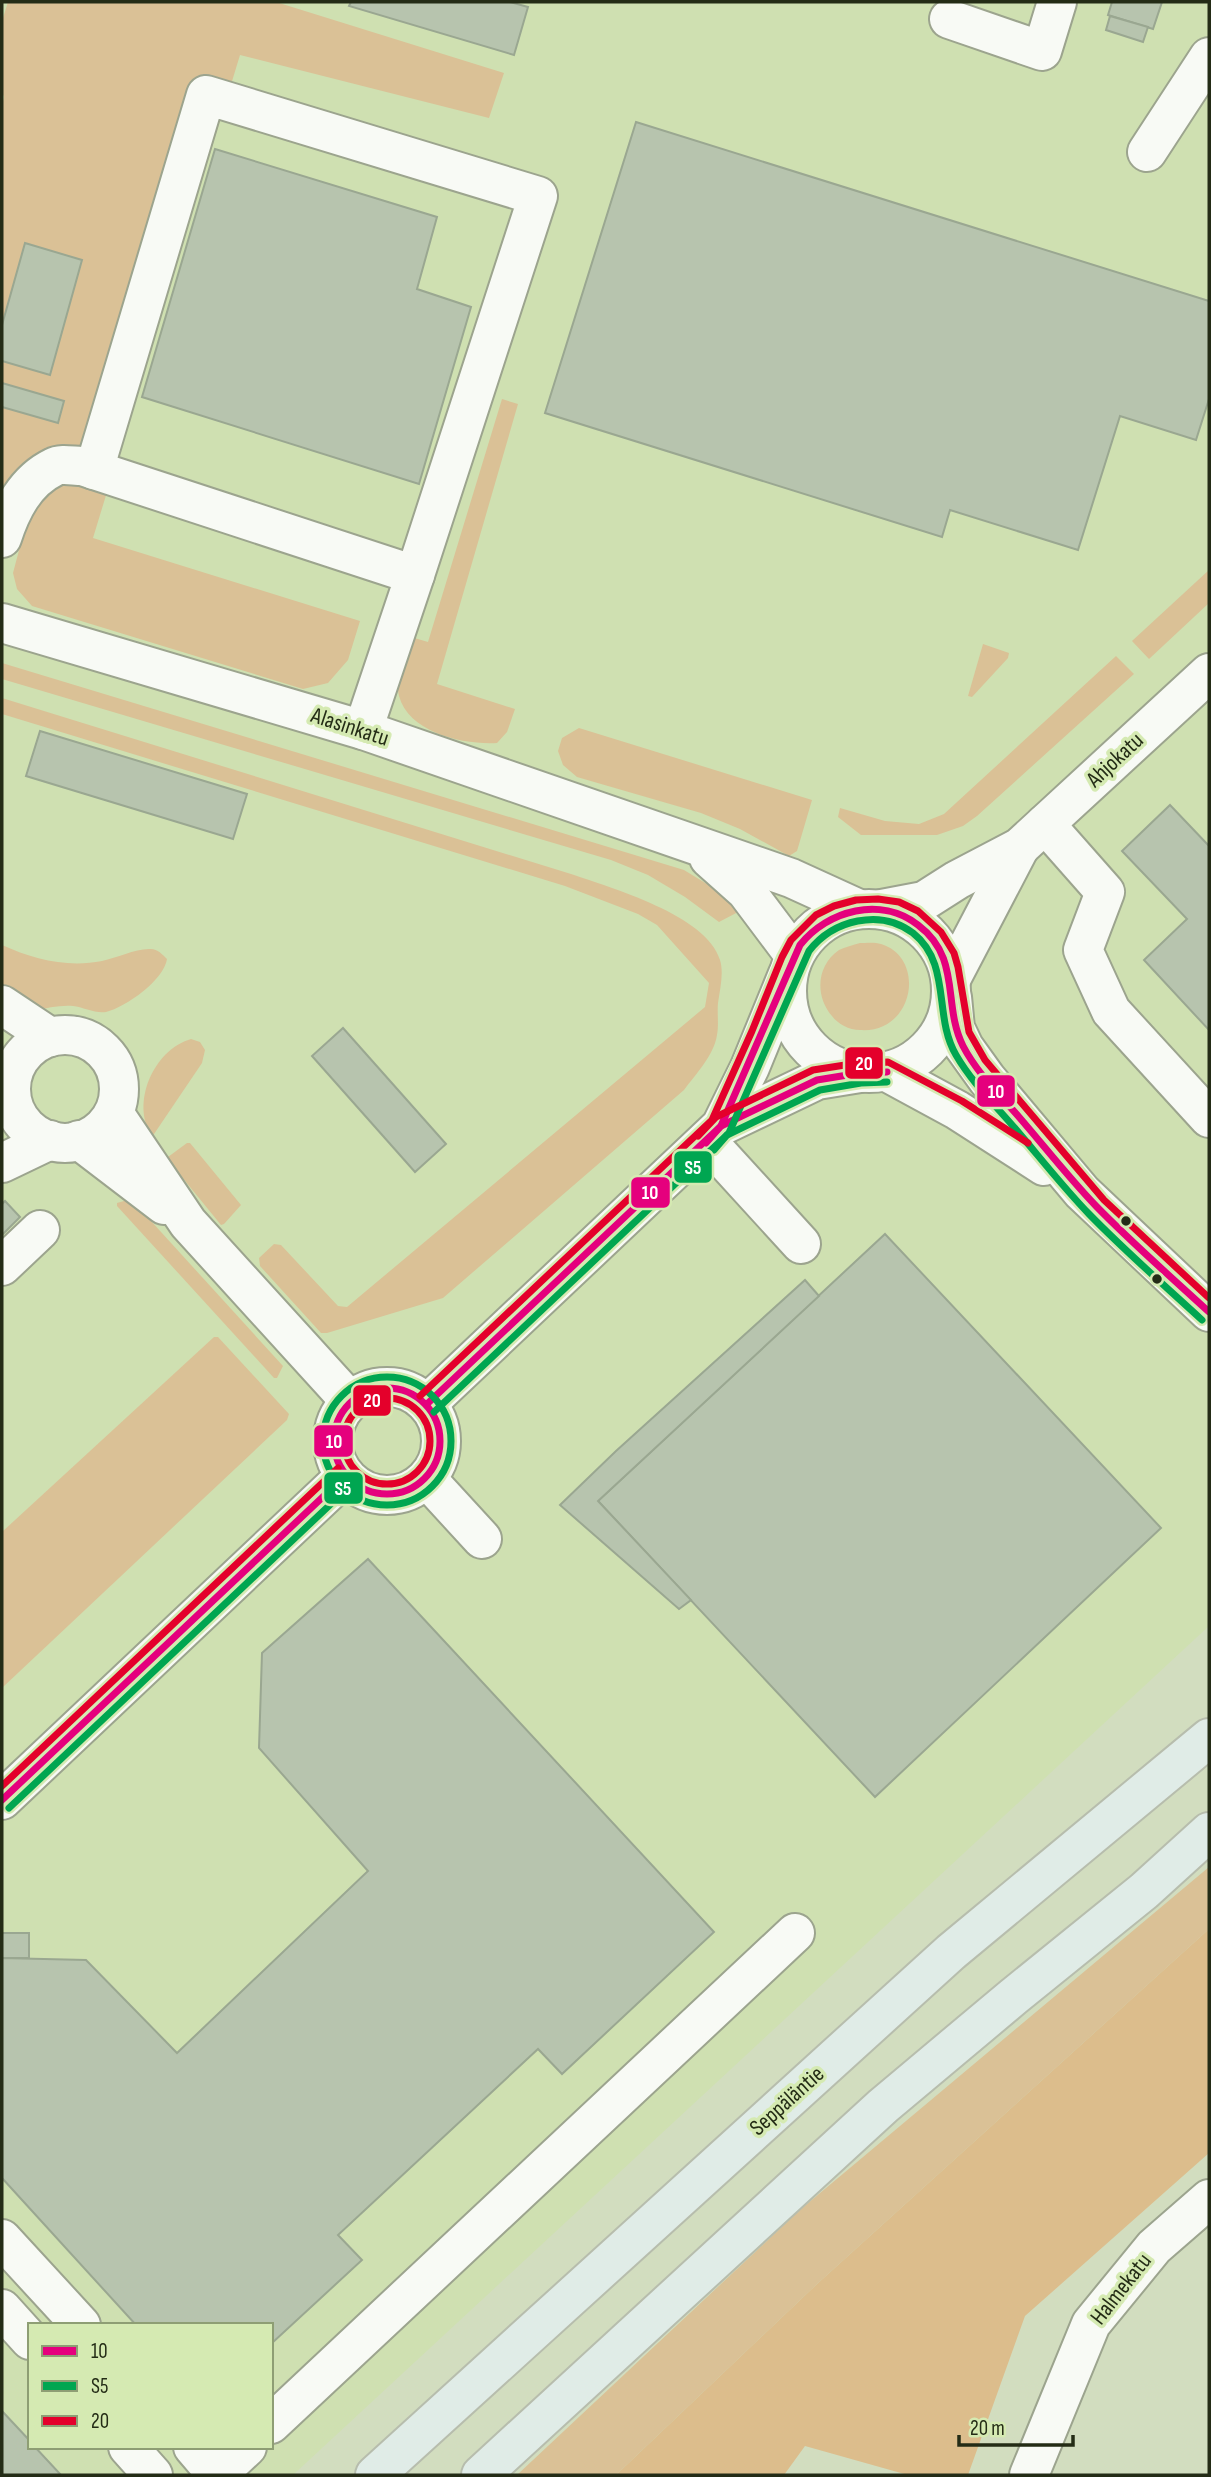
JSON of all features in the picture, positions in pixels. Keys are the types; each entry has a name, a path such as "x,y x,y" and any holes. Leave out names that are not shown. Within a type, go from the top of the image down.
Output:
{"main road":[{"name":"Seppäläntie","path":"375,2475 951,1952 1209,1738"},
{"path":"481,2475 883,2106 1144,1891 1209,1832"}],"street":[{"path":"949,19 1042,51 1057,2"},
{"path":"1147,152 1209,57"},
{"path":"94,470 206,95 538,196 363,730"},
{"path":"2,538 9,514 27,486 55,466 82,466 415,575"},
{"name":"Alasinkatu","path":"2,623 363,730 791,878 871,909"},
{"name":"Ahjokatu","path":"871,909 923,901 1033,836 1209,673"},
{"path":"1033,836 1105,892 1083,950 1111,1011 1209,1118"},
{"name":"Ahjokatu","path":"951,987 1033,836"},
{"name":"Alasinkatu","path":"694,846 746,891 791,965"},
{"path":"714,1134 750,1067 791,965 805,938 821,924 839,914 871,909 915,922 939,947 951,987 955,1028 964,1047 987,1079 1082,1192 1207,1304"},
{"path":"791,965 787,993 790,1012 797,1031 808,1047 823,1059 841,1068 873,1072 977,1123 1082,1192"},
{"path":"427,1404 714,1134 817,1080 907,1065 924,1052 939,1036 948,1017 951,987"},
{"path":"2,1005 50,1037"},
{"path":"2,1163 64,1140 101,1131 114,1113 119,1082 114,1065 97,1044 76,1035 50,1037 28,1049 8,1065 11,1094 9,1121 23,1122 40,1136 64,1140 188,1223"},
{"path":"114,1113 188,1223 350,1401"},
{"path":"714,1134 801,1244"},
{"path":"2,1266 40,1230"},
{"path":"396,1387 427,1404 441,1429 439,1459 427,1479 400,1494 370,1494 345,1476 333,1448 336,1422 350,1401 372,1389 396,1387"},
{"path":"2,1800 345,1476"},
{"path":"427,1479 482,1539"},
{"path":"273,2422 794,1933"},
{"name":"Halmekatu","path":"1029,2475 1091,2324 1154,2247 1209,2200"},
{"path":"2,2239 79,2323"},
{"path":"2,2309 28,2338"},
{"path":"130,2449 153,2475"},
{"path":"195,2449 217,2475 245,2449"}],"shaded area":[{"path":"2,2 1209,2 1209,1626 293,2475 2,2475"},
{"path":"8,2 276,2 504,73 489,118 240,55 93,538 360,621 348,660 328,683 303,689 32,606 17,589 13,573 27,520 2,512 2,21"},
{"path":"502,399 518,404 437,684 515,709 507,732 497,743 469,742 439,734 414,719 399,696 398,681 411,637 428,642"},
{"path":"1209,570 1209,603 1149,659 1132,641"},
{"path":"983,644 1009,653 1008,658 972,697 968,696"},
{"path":"1116,656 1134,674 963,826 937,835 861,835 838,817 840,808 885,821 919,824 944,814"},
{"path":"2,663 684,870 720,892 740,911 719,922 648,875 611,860 2,679"},
{"path":"2,698 571,874 656,905 697,930 712,944 720,960 722,976 718,1031 712,1050 684,1090 443,1298 321,1333 260,1266 259,1258 274,1244 281,1245 338,1306 347,1307 705,1007 709,983 657,925 638,914 565,886 2,714"},
{"path":"579,728 812,800 797,851 789,856 740,829 701,813 577,777 563,765 558,751 562,738"},
{"path":"860,943 879,943 896,952 905,964 909,978 908,994 903,1008 893,1020 878,1028 860,1030 844,1026 832,1016 823,1000 820,982 831,957 839,950"},
{"path":"2,945 38,958 63,963 102,961 149,949 157,950 167,959 152,984 114,1009 102,1012 68,1006 34,1011 2,993"},
{"path":"191,1039 200,1042 205,1050 202,1063 152,1137 143,1109 149,1080 166,1054"},
{"path":"190,1143 241,1205 224,1224 221,1225 168,1160 168,1157"},
{"path":"131,1199 283,1366 277,1378 274,1378 117,1206 117,1203"},
{"path":"214,1337 218,1337 289,1414 287,1420 2,1688 2,1532"},
{"path":"1209,1867 1209,1929 817,2284 616,2475 517,2475 801,2209"},
{"path":"1209,1929 1209,2153 1025,2316 968,2475 908,2475 805,2446 784,2475 616,2475 817,2284"}],"building":[{"path":"351,2 510,2 528,7 514,55 349,6"},
{"path":"1112,2 1162,2 1153,29 1108,15"},
{"path":"1110,16 1148,27 1143,42 1106,30"},
{"path":"636,122 1209,301 1209,399 1196,440 1120,416 1078,550 950,510 942,537 545,413"},
{"path":"215,149 437,217 417,289 471,307 419,484 142,397"},
{"path":"25,243 82,260 50,375 2,361 2,325"},
{"path":"2,383 64,401 58,423 2,407"},
{"path":"40,731 247,794 233,839 26,776"},
{"path":"1170,805 1209,846 1209,1030 1144,960 1187,919 1122,851"},
{"path":"343,1028 446,1144 415,1172 312,1056"},
{"path":"5,1201 20,1217 2,1235 2,1204"},
{"path":"885,1234 1161,1528 875,1797 598,1501"},
{"path":"805,1280 819,1296 598,1501 691,1600 679,1609 560,1505"},
{"path":"368,1559 714,1932 562,2074 538,2049 338,2235 362,2260 273,2342 273,2323 134,2323 2,2178 2,1958 86,1960 177,2053 368,1871 259,1748 262,1653"},
{"path":"2,1933 29,1933 29,1958 2,1958"},
{"path":"2,2411 28,2439 28,2449 37,2449 61,2475 2,2475"}],"transit line":[{"name":"20","path":"420,1396 712,1120 791,940 816,915 834,906 856,900 899,902 918,911 941,932 954,953 958,967 969,1032 985,1060 1104,1200 1209,1298"},
{"name":"10","path":"427,1404 721,1126 800,945 825,923 856,911 872,909 903,916 932,938 946,967 957,1030 975,1065 1096,1206 1209,1312"},
{"name":"S5","path":"434,1412 729,1133 809,951 831,932 858,921 886,921 900,925 913,933 925,946 938,975 949,1040 968,1074 1089,1214 1202,1320"},
{"name":"20","path":"698,1136 716,1117 813,1070 858,1063 888,1062 962,1101 1028,1143"},
{"name":"10","path":"706,1143 721,1126 817,1080 887,1072"},
{"name":"S5","path":"714,1150 727,1135 820,1090 887,1082"},
{"name":"S5","path":"387,1377 411,1382 432,1396 446,1417 451,1441 446,1465 432,1486 411,1500 387,1505 363,1500 342,1486 328,1465 323,1441 328,1417 342,1396 363,1382 387,1377"},
{"name":"10","path":"387,1388 407,1392 425,1403 436,1421 440,1441 436,1461 425,1479 407,1490 387,1494 367,1490 349,1479 338,1461 334,1441 338,1421 349,1403 367,1392 387,1388"},
{"name":"20","path":"387,1398 411,1405 423,1417 430,1441 423,1465 411,1477 387,1484 363,1477 351,1465 344,1441 351,1417 363,1405 387,1398"},
{"name":"20","path":"2,1786 338,1468"},
{"name":"10","path":"2,1800 345,1476"},
{"name":"S5","path":"9,1808 352,1484"}]}
